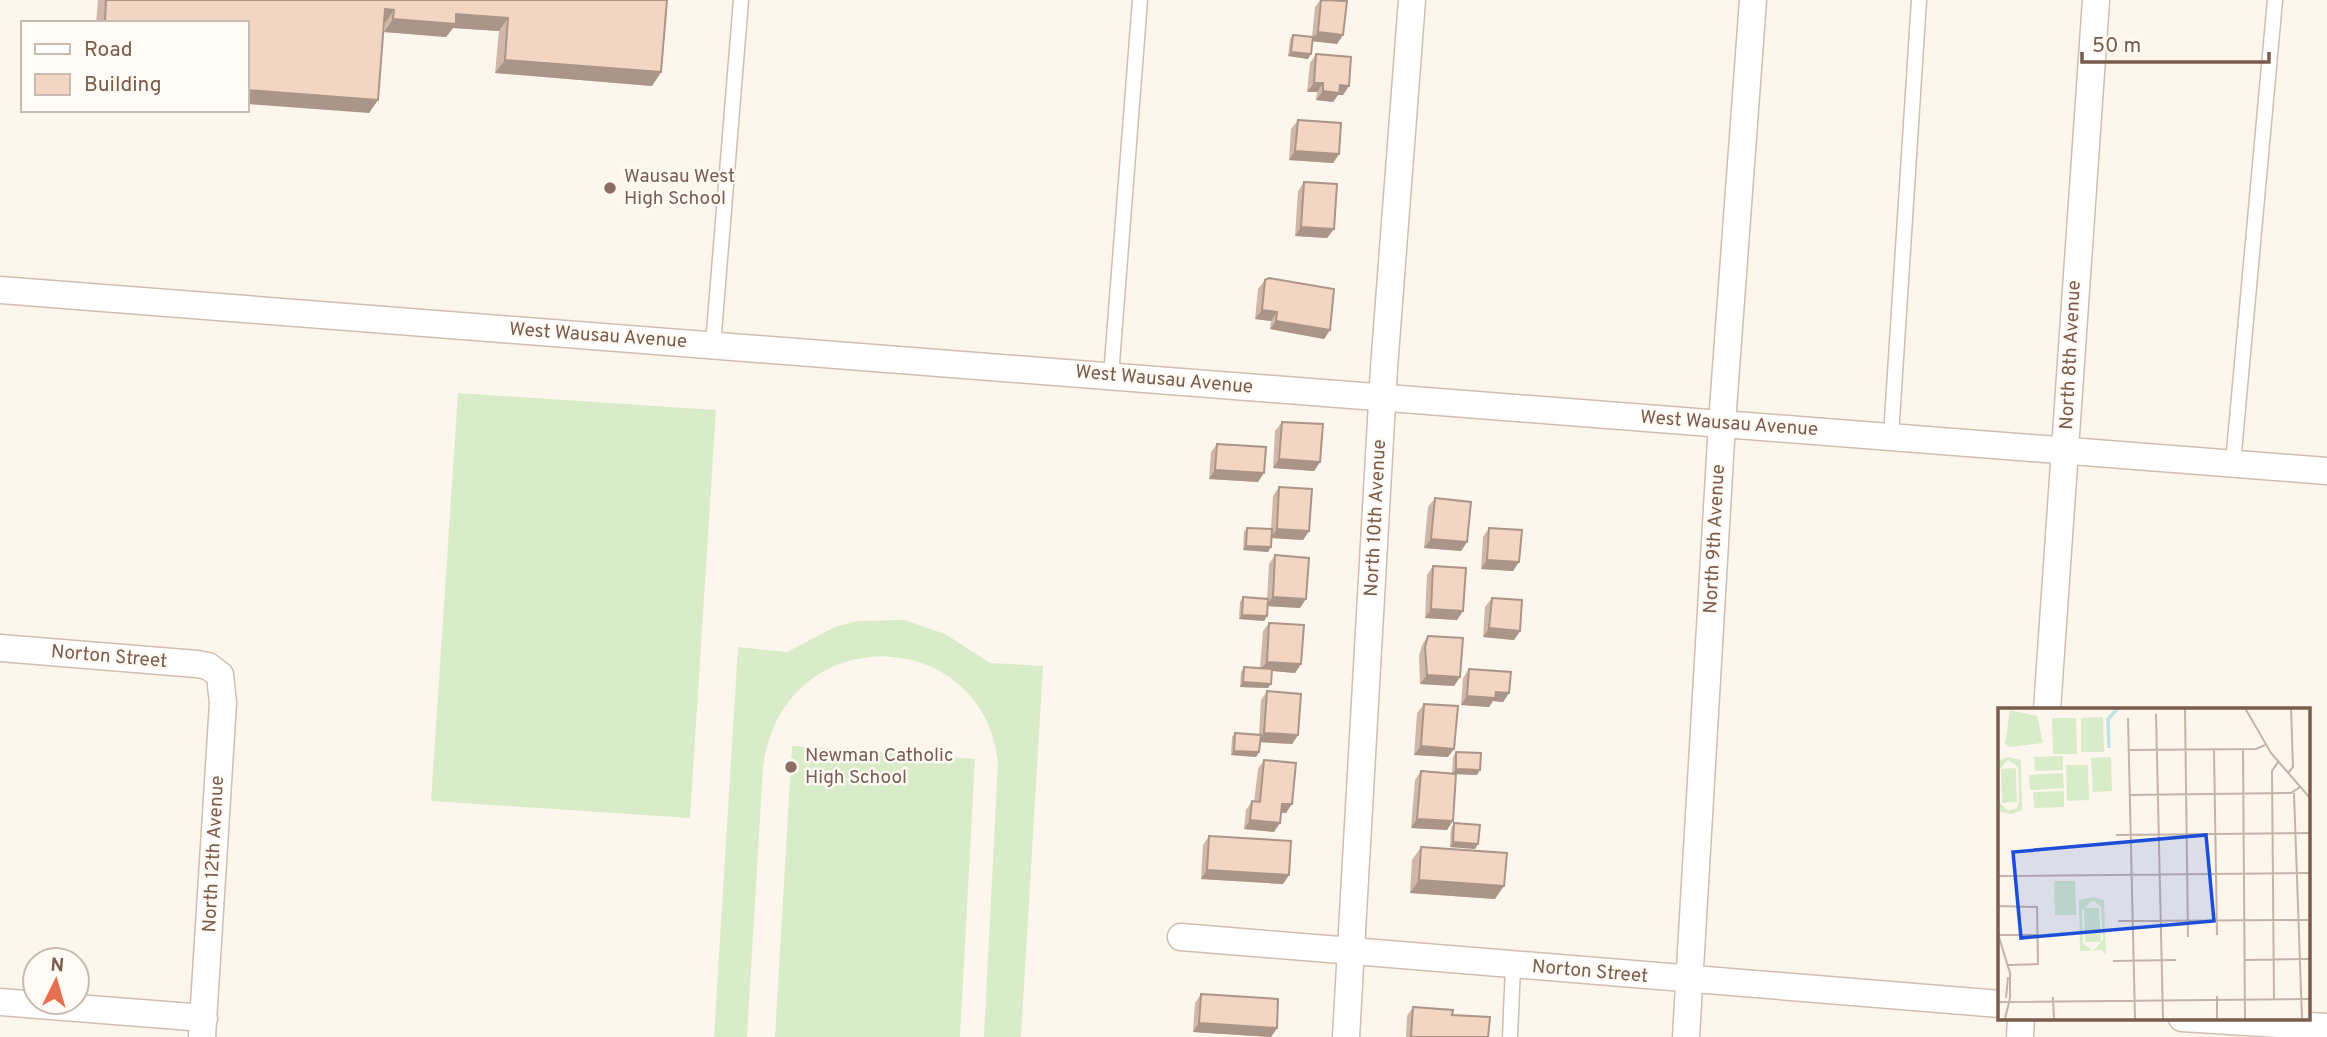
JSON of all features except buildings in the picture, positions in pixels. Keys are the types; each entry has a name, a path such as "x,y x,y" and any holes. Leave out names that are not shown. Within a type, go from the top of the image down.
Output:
{"street":[{"name":"North 10th Avenue","path":"1346,1037 1383,397 1412,0"},
{"name":"North 9th Avenue","path":"1686,1037 1722,423 1753,0"},
{"name":"North 8th Avenue","path":"2047,708 2096,0"},
{"name":"West Wausau Avenue","path":"0,290 2327,471"},
{"name":"Norton Street","path":"0,648 197,664 217,671"},
{"name":"North 12th Avenue","path":"203,1028 223,691 217,671"},
{"name":"Norton Street","path":"1181,937 1690,981 1998,1004"},
{"path":"0,1002 203,1028"},
{"path":"2214,1020 2327,1027"}],"lane":[{"path":"713,345 741,0"},
{"path":"1111,376 1140,0"},
{"path":"1891,436 1919,0"},
{"path":"2233,463 2275,0"},
{"path":"1510,1037 1513,966"}],"green space":[{"path":"458,393 716,410 690,818 431,801"},
{"path":"904,620 945,634 990,663 1043,666 1021,1037 984,1037 998,762 984,716 958,683 922,663 882,657 842,663 806,684 778,719 763,768 747,1037 714,1037 738,647 787,652 835,627 858,621"},
{"path":"792,746 975,759 960,1037 775,1037"}],"place":[{"name":"Wausau West High School","path":"610,188"},
{"name":"Newman Catholic High School","path":"791,767"}]}
